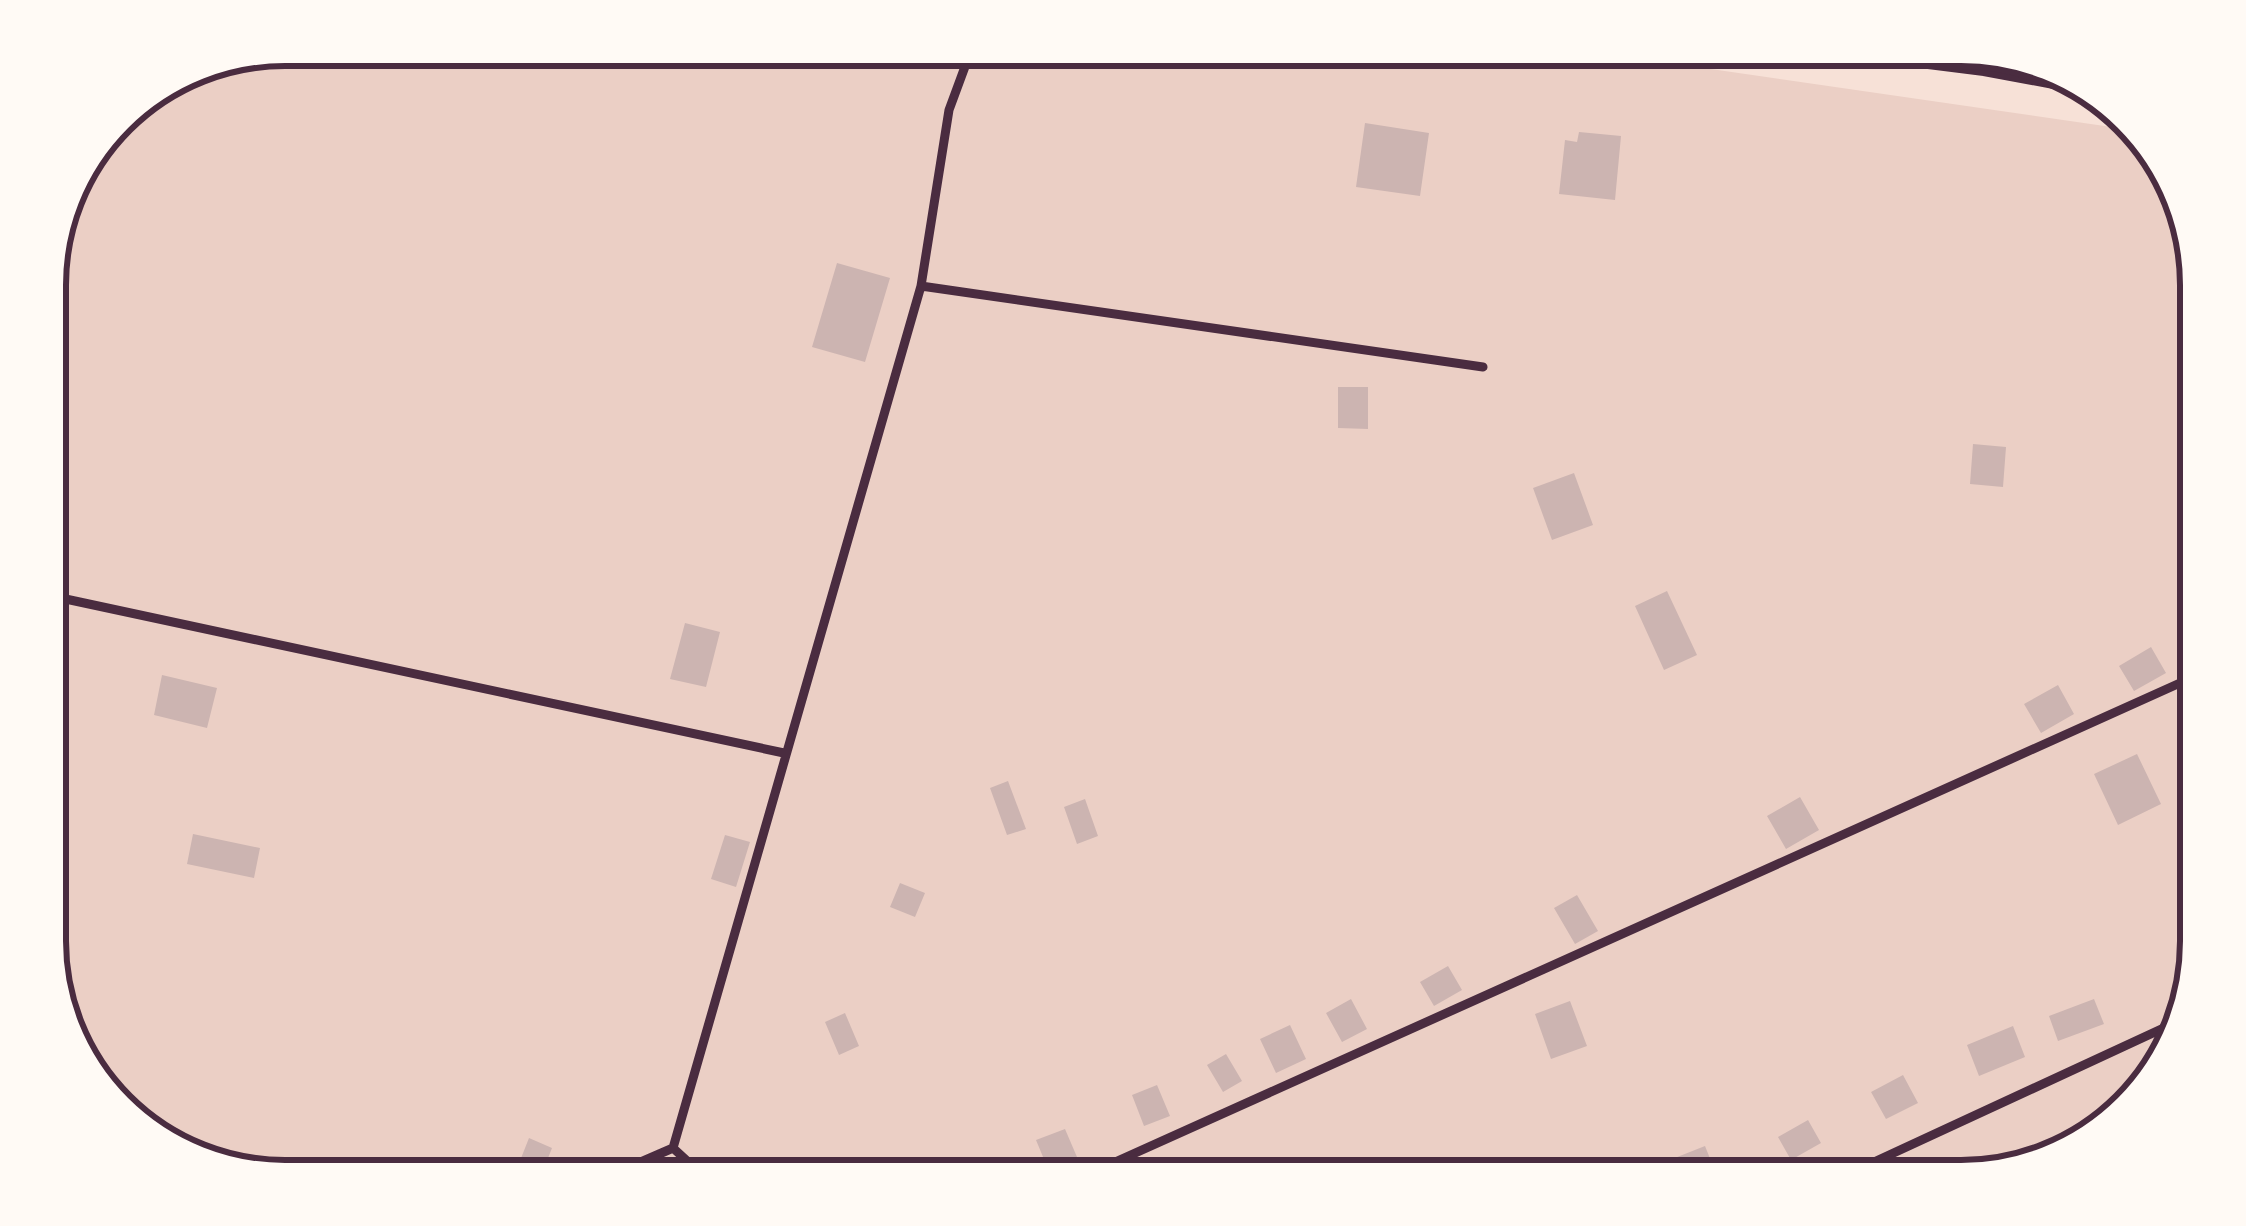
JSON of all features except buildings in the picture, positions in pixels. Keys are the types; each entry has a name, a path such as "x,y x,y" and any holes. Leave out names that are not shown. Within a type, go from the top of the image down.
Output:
{"street":[{"path":"1958,66 2036,80"}],"lane":[{"path":"673,1148 921,286 949,110 966,66"},
{"path":"921,286 1483,367"},
{"path":"66,599 784,753"},
{"path":"1120,1160 2180,683"},
{"path":"1876,1160 2161,1029"},
{"path":"645,1160 673,1148"},
{"path":"673,1148 686,1160"}],"shaded area":[{"path":"285,66 1690,66 2112,127 2143,163 2163,201 2173,228 2180,285 2178,970 2163,1025 2143,1063 2083,1123 2032,1148 1976,1160 285,1160 228,1153 163,1123 130,1096 95,1051 73,998 66,941 66,270 73,228 103,163 141,120 175,95 242,70"}]}
